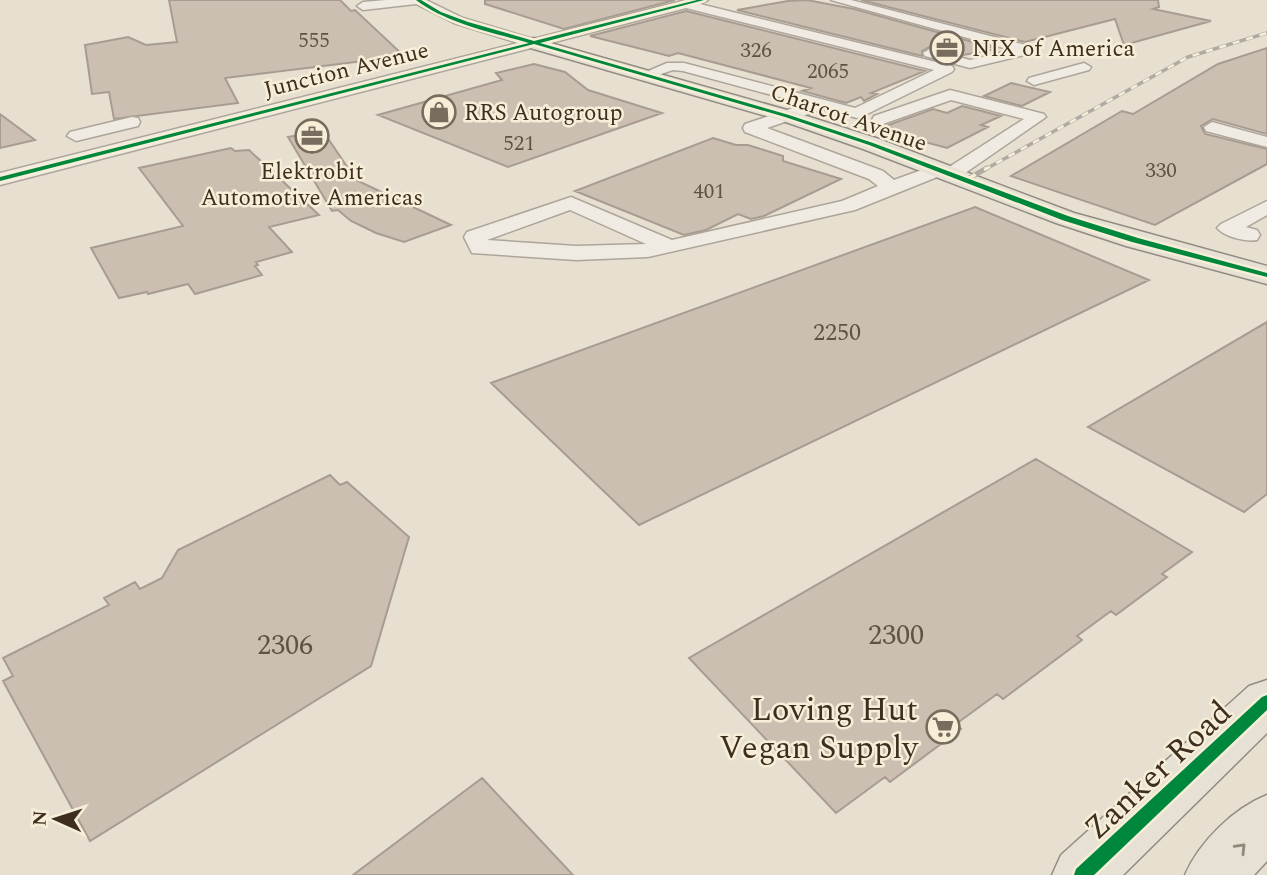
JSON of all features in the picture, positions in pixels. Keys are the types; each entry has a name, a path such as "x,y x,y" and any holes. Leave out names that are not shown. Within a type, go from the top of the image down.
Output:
{"main road":[{"name":"Charcot Avenue","path":"533,43 787,116 1065,218 1267,275"},
{"name":"Zanker Road","path":"1082,875 1267,701"},
{"path":"1215,875 1267,821"}],"street":[{"path":"363,6 418,0"},
{"name":"Charcot Avenue","path":"418,0 439,13 533,43"},
{"name":"Junction Avenue","path":"0,179 302,96 533,43 702,0"},
{"path":"725,0 970,64 1028,50 837,0"},
{"path":"646,75 672,66 684,67 857,113 947,69 686,4"},
{"path":"1034,80 1084,67"},
{"path":"670,247 571,203 475,237 480,248 609,252 670,247 848,206 892,187 945,172 1038,117 950,95 911,107 843,135"},
{"path":"821,104 751,128 876,175 892,187"},
{"path":"76,136 132,122"},
{"path":"1212,127 1267,142"},
{"path":"1258,238 1228,228 1267,207"},
{"path":"533,216 609,252"},
{"path":"1220,263 1258,238"}],"building":[{"path":"169,0 340,0 351,11 355,10 404,56 225,78 238,103 114,119 109,92 92,94 85,45 128,37 146,45 177,42"},
{"path":"485,0 675,0 564,29 485,4"},
{"path":"807,0 854,9 998,49 963,55 931,46 922,51 922,56 737,10"},
{"path":"861,0 1158,0 1159,7 1153,9 1211,21 1124,45 1115,19 1025,42"},
{"path":"686,11 925,71 871,93 877,94 864,101 861,97 846,103 802,91 811,88 678,53 669,56 590,36"},
{"path":"1267,48 1267,134 1213,119 1201,126 1205,134 1267,149 1267,164 1155,225 1011,176 1122,111 1133,114 1218,64"},
{"path":"534,64 565,72 588,90 662,113 508,167 378,115 502,80 496,73"},
{"path":"1011,83 1050,92 1022,106 984,96"},
{"path":"962,106 1001,116 981,125 988,127 947,148 888,132 883,127 933,109 947,113"},
{"path":"0,114 35,140 0,148"},
{"path":"323,131 356,180 451,225 404,242 351,221 338,210 332,211 288,137"},
{"path":"713,138 783,156 783,161 841,179 764,216 751,219 738,214 706,230 684,235 575,191"},
{"path":"231,148 235,151 249,150 319,215 269,227 292,252 256,262 258,265 255,266 262,275 195,294 188,284 119,298 91,248 183,226 139,168"},
{"path":"975,207 1149,280 639,525 491,383"},
{"path":"1267,322 1267,494 1244,512 1088,427"},
{"path":"1036,459 1192,552 1162,574 1167,577 1116,615 1111,611 1077,636 1082,640 1003,699 997,694 956,724 961,729 890,782 885,777 836,813 689,658"},
{"path":"330,475 340,485 347,482 409,537 371,666 90,841 3,681 13,676 3,658 109,605 104,598 135,582 140,589 162,578 178,550"},
{"path":"482,778 573,875 353,875"}],"railway":[{"path":"984,170 1188,57 1267,33"},
{"path":"966,180 987,168"}],"cycle path":[{"path":"418,0 439,13 466,23 787,116 871,144 1065,218 1135,240 1267,275"},
{"path":"0,179 702,0"},
{"path":"1082,875 1267,701"}],"place":[{"name":"NIX of America","path":"947,48"},
{"name":"RRS Autogroup","path":"439,112"},
{"name":"Elektrobit Automotive Americas","path":"312,136"},
{"name":"Loving Hut Vegan Supply","path":"943,727"}]}
